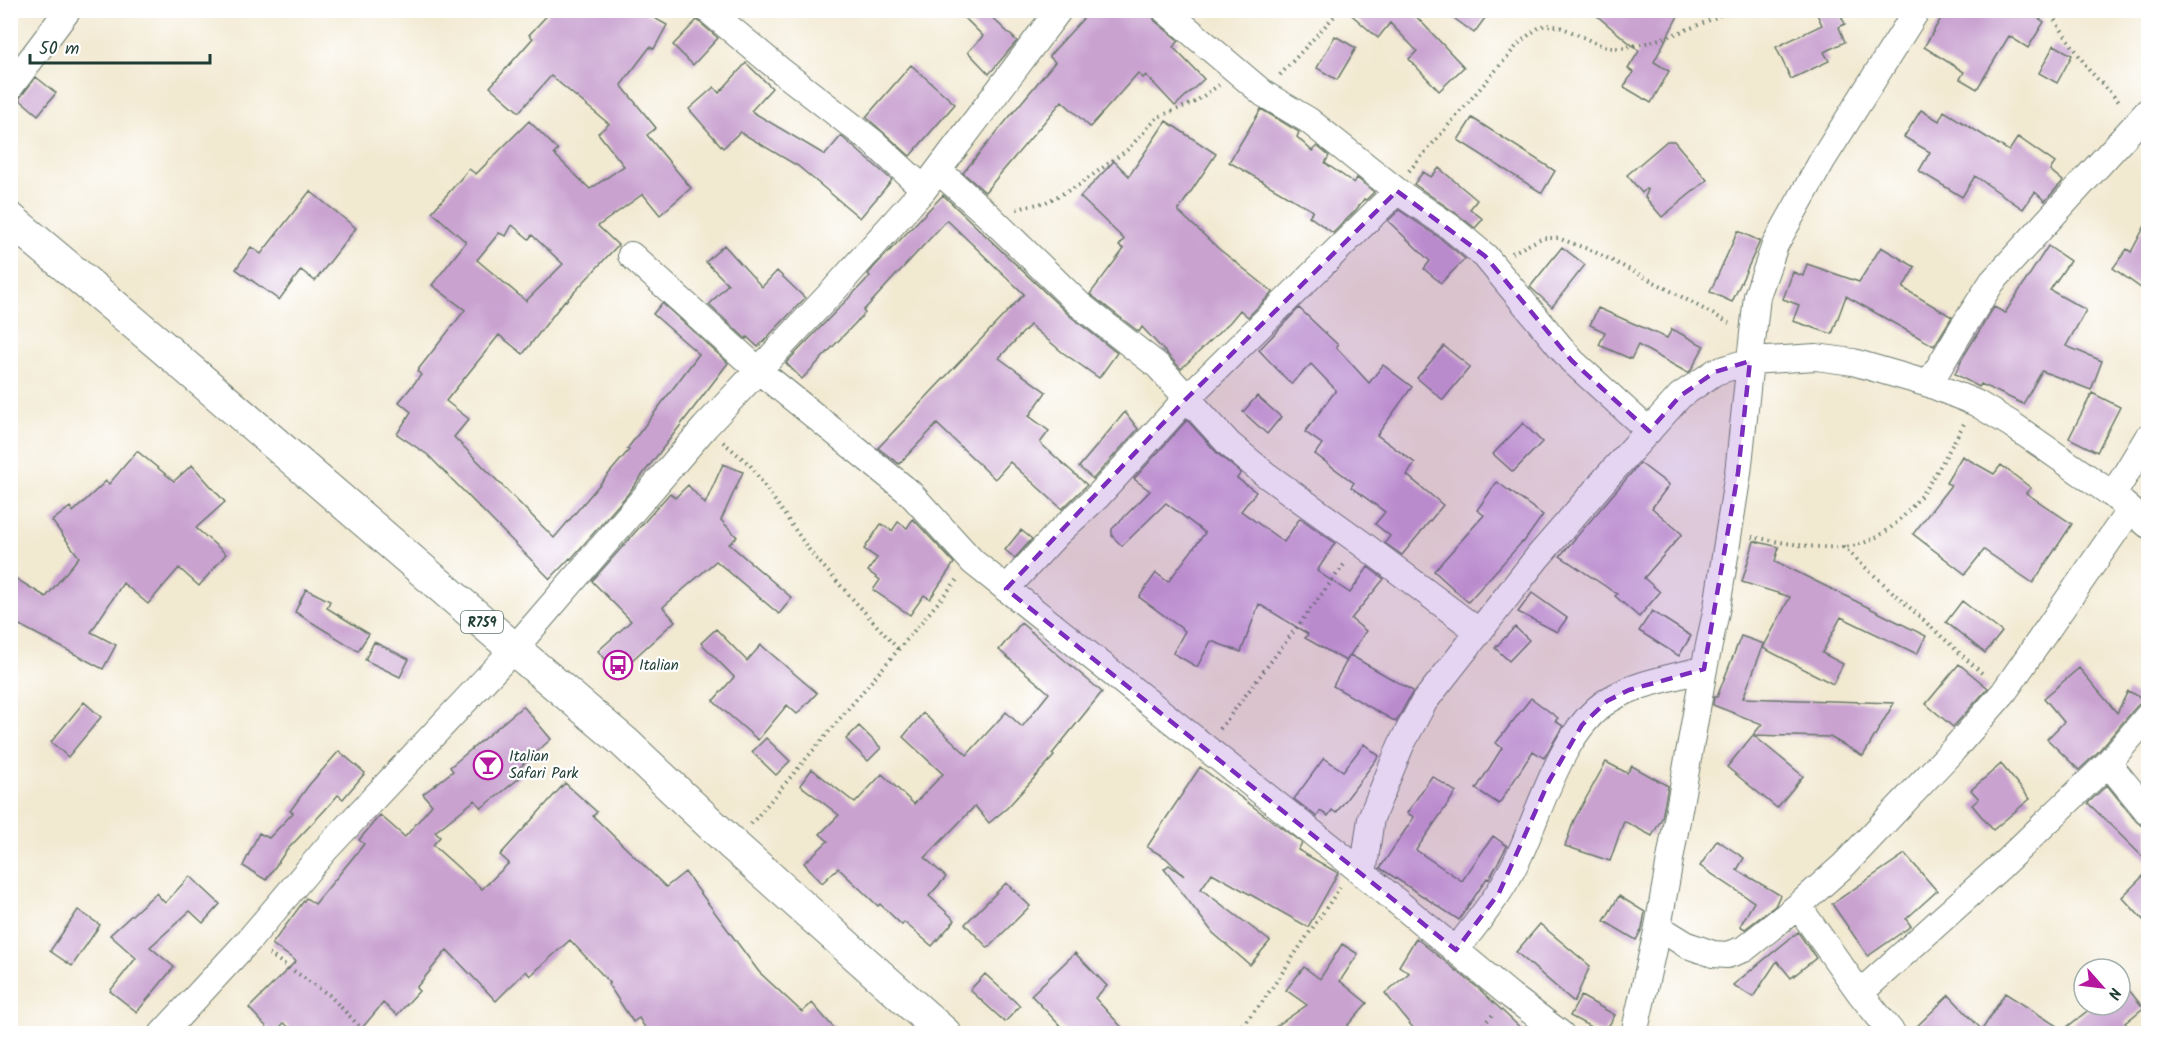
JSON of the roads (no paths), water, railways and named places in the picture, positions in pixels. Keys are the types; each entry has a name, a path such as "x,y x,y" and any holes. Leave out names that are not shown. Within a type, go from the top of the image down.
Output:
{"main road":[{"name":"R759","path":"10,219 158,342 624,742 733,845 945,1034"}],"street":[{"path":"10,87 68,10"},
{"path":"708,10 780,70 873,142 990,218 1080,305 1158,366 1229,444 1265,474 1478,631"},
{"path":"162,1034 249,940 326,849 514,649 705,427 834,290 931,180 1059,10"},
{"path":"1165,10 1264,94 1308,120 1395,190 1449,226 1485,256 1572,361 1649,431"},
{"path":"1634,1034 1658,927 1717,607 1738,473 1751,335 1757,296 1775,245 1823,159 1917,10"},
{"path":"1929,384 1992,282 2144,116"},
{"path":"1006,589 1058,533 1097,496 1186,399 1395,190"},
{"path":"631,255 758,369 910,493 973,562 1561,1034"},
{"path":"1359,870 1371,818 1401,745 1424,702 1537,558 1680,396 1715,372 1750,361 1786,357 1852,362 1929,384 1976,404 2011,424 2131,510"},
{"path":"1658,927 1687,945 1713,954 1727,955 1744,949 1798,906 1844,865 1953,750 2004,692 2131,510 2148,437"},
{"path":"1456,950 1499,893 1520,855 1549,781 1582,725 1607,701 1629,690 1704,669"},
{"path":"1860,993 2001,866 2108,763 2148,716"},
{"path":"2108,763 2148,812"},
{"path":"1798,906 1860,993 1893,1034"}],"place":[{"name":"Italian","path":"618,665"},
{"name":"Italian Safari Park","path":"488,765"}]}
